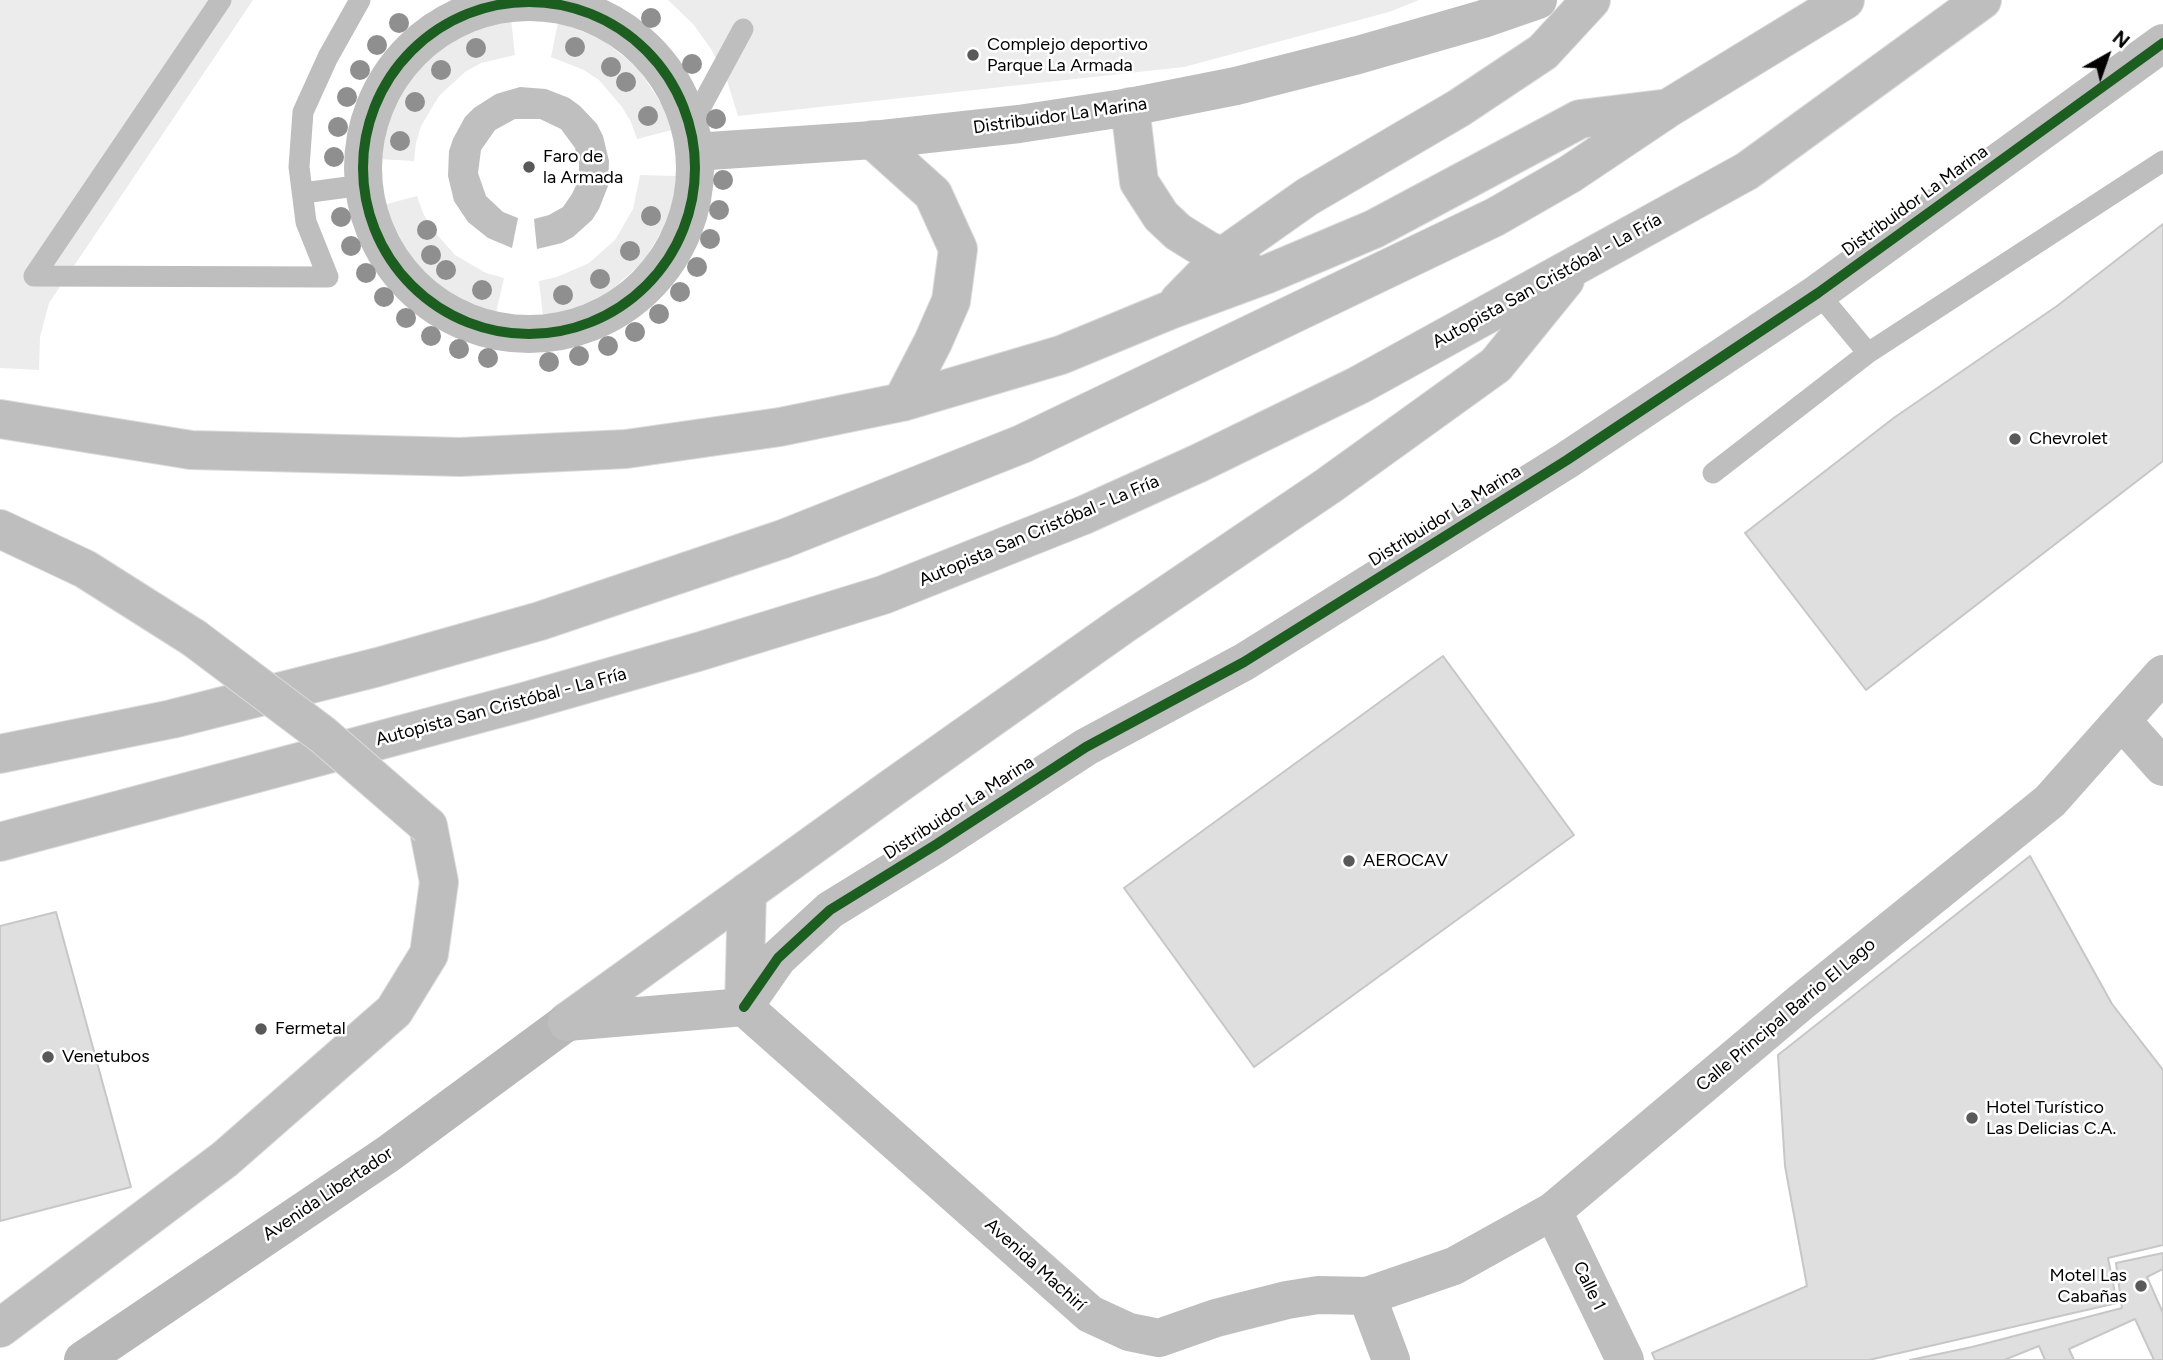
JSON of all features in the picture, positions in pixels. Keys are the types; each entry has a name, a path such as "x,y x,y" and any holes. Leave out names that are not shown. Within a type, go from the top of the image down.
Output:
{"main road":[{"name":"Distribuidor La Marina","path":"692,139 873,140 1020,124 1130,107 1236,86 1358,55 1538,0"},
{"path":"1170,310 1222,257 1307,197 1458,108 1543,52 1591,0"},
{"path":"0,754 172,719 378,667 540,621 783,539 1022,444 1495,217 1570,174 1670,107 1845,0"},
{"name":"Autopista San Cristóbal - La Fría","path":"0,842 523,702 884,595 1084,515 1199,463 1359,385 1746,171 1982,0"},
{"path":"537,1 589,13 634,40 653,58 668,79 681,102 692,139 695,178 688,217 673,253 658,274 640,293 619,309 572,330 546,334 520,335 468,324 423,297 404,279 388,258 372,223 363,185 365,132 379,96 399,63 417,44 438,28 485,7 511,3 537,1"},
{"name":"Distribuidor La Marina","path":"744,1007 778,958 830,909 937,844 1086,747 1244,662 1567,460 1818,293 2163,43"},
{"path":"1130,107 1139,182 1161,216 1178,232 1222,257 1265,275"},
{"path":"0,419 191,450 460,457 626,449 780,427 902,401 1061,355 1374,229 1580,119 1670,107"},
{"path":"873,140 933,194 958,248 951,301 902,401"},
{"path":"567,1022 1124,624 1328,486 1496,365 1577,265"},
{"path":"0,529 85,569 194,638 323,735 428,826 439,882 429,954 394,1012 225,1159 0,1328"},
{"name":"Calle Principal Barrio El Lago","path":"1367,1296 1454,1266 1553,1211 1800,1003 2050,801 2163,674"},
{"path":"2122,721 2163,767"},
{"path":"567,1022 744,1007 747,892"},
{"name":"Avenida Machirí","path":"744,1007 1090,1314 1129,1332 1159,1338 1216,1318 1287,1300 1318,1296 1367,1296"},
{"name":"Avenida Libertador","path":"83,1360 388,1154 567,1022"},
{"name":"Calle 1","path":"1553,1211 1625,1360"},
{"path":"1367,1296 1391,1360"}],"lane":[{"path":"221,0 34,276 328,277 306,222 299,167 303,112 328,57 359,0"},
{"path":"692,139 743,29"},
{"path":"1713,473 1868,352 2163,161"},
{"path":"303,193 363,185"},
{"path":"1818,293 1868,352"}],"shaded area":[{"path":"0,0 253,0 49,303 40,337 39,370 0,368"},
{"name":"Complejo deportivo Parque La Armada","path":"668,0 1419,0 1389,12 1184,67 738,116 725,74 711,49 693,24"},
{"path":"511,19 515,55 481,63 465,72 439,96 421,126 414,161 378,159 381,135 398,92 427,56 466,31"},
{"path":"558,22 602,39 638,68 664,108 672,130 637,139 622,107 599,80 584,70 551,57"},
{"path":"520,87 546,89 569,98 580,106 597,124 609,161 608,186 592,220 562,243 537,249 534,219 563,207 579,179 575,148 561,129 540,119 515,119 495,130 481,150 478,173 486,196 503,212 518,218 512,248 488,238 468,222 454,201 448,176 449,151 465,117 496,94"},
{"path":"640,175 676,176 667,222 643,262 608,293 588,304 543,316 539,281 557,277 589,263 615,240 633,209"},
{"path":"417,196 432,229 455,255 486,273 504,278 496,313 452,296 416,267 402,248 383,205"}],"building":[{"name":"Chevrolet","path":"2163,224 2163,461 1866,690 1745,533 1895,417 2057,306"},
{"name":"AEROCAV","path":"1443,656 1574,835 1254,1067 1124,888"},
{"name":"Hotel Turístico Las Delicias C.A.","path":"2030,856 2112,1004 2163,1070 2163,1245 2108,1258 2117,1303 1869,1360 1655,1360 1652,1353 1807,1286 1785,1166 1778,1055"},
{"name":"Venetubos","path":"56,912 131,1187 0,1221 0,926"},
{"name":"Motel Las Cabañas","path":"2163,1253 2163,1360 1910,1360 1972,1347 2122,1308 2116,1263"},
{"path":"2163,1269 2163,1313 2147,1277"},
{"path":"2135,1319 2154,1360 2074,1360 2069,1349"},
{"path":"2039,1346 2045,1360 2004,1360"}],"cycle path":[{"path":"513,2 545,2 577,9 607,21 635,39 658,62 683,104 695,152 695,168 692,200 683,232 658,274 635,297 607,315 577,327 545,334 513,334 481,327 451,315 423,297 400,274 382,246 370,216 363,184 363,152 370,120 382,90 400,62 423,39 451,21 481,9 513,2"},
{"path":"744,1007 778,958 830,910 1086,747 1244,662 1567,460 1818,293 2163,43"}],"place":[{"name":"Complejo deportivo Parque La Armada","path":"973,55"},
{"name":"Faro de la Armada","path":"529,167"},
{"name":"Chevrolet","path":"2015,439"},
{"name":"AEROCAV","path":"1349,861"},
{"name":"Fermetal","path":"261,1029"},
{"name":"Venetubos","path":"48,1057"},
{"name":"Hotel Turístico Las Delicias C.A.","path":"1972,1118"},
{"name":"Motel Las Cabañas","path":"2141,1286"}]}
